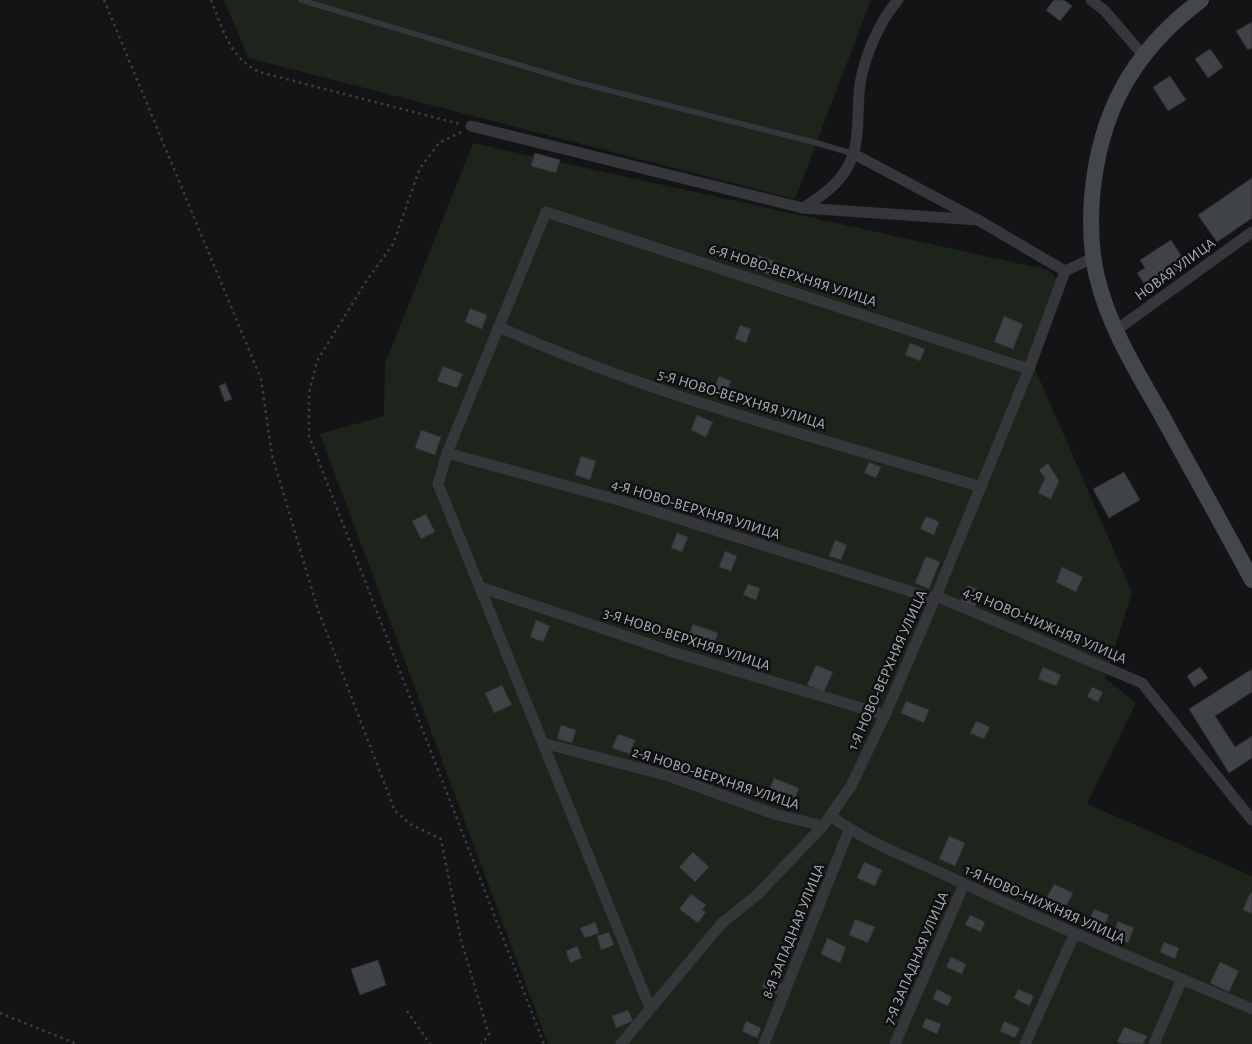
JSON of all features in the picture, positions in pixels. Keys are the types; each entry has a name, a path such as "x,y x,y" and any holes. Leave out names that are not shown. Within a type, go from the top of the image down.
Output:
{"main road":[{"path":"1201,0 1170,26 1144,55 1124,84 1103,130 1094,173 1091,211 1093,258 1115,331 1252,580"}],"street":[{"path":"803,208 830,189 846,171 854,154 860,83 872,41 898,0"},
{"path":"1091,0 1105,11 1144,55"},
{"path":"471,126 803,208 978,220"},
{"path":"854,154 978,220 1065,271 1093,258"},
{"name":"6-Я НОВО-ВЕРХНЯЯ УЛИЦА","path":"499,328 546,212 1029,369"},
{"name":"НОВАЯ УЛИЦА","path":"1115,331 1250,236"},
{"name":"1-Я НОВО-ВЕРХНЯЯ УЛИЦА","path":"620,1044 722,923 757,896 823,826 851,786 885,715 981,487 1029,369 1065,271"},
{"path":"499,328 447,454 438,484 650,1008"},
{"name":"5-Я НОВО-ВЕРХНЯЯ УЛИЦА","path":"499,328 552,351 639,383 981,487"},
{"name":"4-Я НОВО-ВЕРХНЯЯ УЛИЦА","path":"447,454 622,501 935,597"},
{"name":"3-Я НОВО-ВЕРХНЯЯ УЛИЦА","path":"480,587 676,653 885,715"},
{"name":"4-Я НОВО-НИЖНЯЯ УЛИЦА","path":"935,597 1142,683 1251,818"},
{"name":"2-Я НОВО-ВЕРХНЯЯ УЛИЦА","path":"543,743 669,776 774,814 823,826"},
{"name":"1-Я НОВО-НИЖНЯЯ УЛИЦА","path":"831,816 849,830 1074,935 1252,1010"},
{"name":"8-Я ЗАПАДНАЯ УЛИЦА","path":"764,1044 849,830"},
{"name":"7-Я ЗАПАДНАЯ УЛИЦА","path":"895,1044 964,884"},
{"path":"1025,1044 1074,935"},
{"path":"1154,1044 1182,979"}],"lane":[{"path":"301,0 576,82 854,154"}],"path":[{"path":"104,0 261,380 272,455 318,610 395,811 410,824 441,839 461,940 489,1035 481,1044"},
{"path":"211,0 234,54 245,65 259,72 471,126"},
{"path":"471,126 439,143 420,168 393,244 367,280 317,362 309,393 309,436 544,1044"},
{"path":"407,1010 430,1044"},
{"path":"0,1013 76,1044"}],"shaded area":[{"path":"224,0 871,0 795,199 248,58"},
{"path":"473,143 1049,270 1061,285 1033,364 1132,592 1105,678 1136,703 1087,804 1252,876 1252,1044 548,1044 320,434 384,416 385,363"}],"building":[{"path":"1054,0 1064,0 1072,6 1060,21 1046,10"},
{"path":"1252,22 1252,48 1248,50 1236,31"},
{"path":"1210,49 1223,67 1208,78 1195,59"},
{"path":"1170,76 1186,100 1168,111 1153,87"},
{"path":"535,153 560,160 556,173 531,166"},
{"path":"1252,178 1252,218 1217,242 1198,215"},
{"path":"1171,240 1187,265 1149,291 1137,273 1145,268 1140,260"},
{"path":"758,255 777,262 772,276 753,269"},
{"path":"470,308 487,315 482,329 465,322"},
{"path":"1004,316 1023,324 1013,349 994,342"},
{"path":"740,325 751,329 746,343 735,339"},
{"path":"910,343 925,349 920,361 905,355"},
{"path":"443,366 463,374 457,388 437,381"},
{"path":"719,376 731,381 725,397 713,392"},
{"path":"225,383 232,399 225,402 219,386"},
{"path":"697,415 713,422 706,437 691,430"},
{"path":"421,430 441,437 435,455 415,448"},
{"path":"581,456 596,461 590,480 575,475"},
{"path":"869,462 881,467 876,478 864,473"},
{"path":"1048,463 1059,481 1051,499 1038,493 1045,478 1039,470"},
{"path":"1124,472 1140,500 1109,518 1093,489"},
{"path":"426,514 435,532 421,539 412,521"},
{"path":"926,516 939,522 934,535 920,529"},
{"path":"677,533 688,537 682,552 671,548"},
{"path":"835,540 847,545 841,560 829,556"},
{"path":"725,551 737,556 731,571 719,567"},
{"path":"926,556 940,562 929,589 915,583"},
{"path":"1062,567 1083,577 1076,592 1056,582"},
{"path":"748,584 760,588 756,600 743,595"},
{"path":"968,585 982,591 975,607 961,601"},
{"path":"536,620 550,626 543,642 530,637"},
{"path":"693,624 718,633 712,652 686,643"},
{"path":"816,665 833,672 824,692 807,685"},
{"path":"1043,667 1061,675 1056,686 1038,679"},
{"path":"1200,667 1208,678 1194,687 1187,676"},
{"path":"1252,669 1252,692 1215,716 1235,747 1252,736 1252,758 1229,773 1189,709"},
{"path":"502,685 512,705 494,713 485,693"},
{"path":"1092,687 1103,692 1098,702 1087,697"},
{"path":"906,701 929,710 924,723 901,713"},
{"path":"976,721 990,727 984,739 970,733"},
{"path":"561,725 576,730 572,743 557,739"},
{"path":"618,734 635,740 630,754 612,748"},
{"path":"774,778 799,788 791,808 766,798"},
{"path":"949,836 965,843 955,866 939,859"},
{"path":"693,852 709,867 695,882 679,867"},
{"path":"864,862 882,870 875,886 857,878"},
{"path":"1054,884 1073,893 1063,912 1044,903"},
{"path":"1250,893 1252,894 1252,914 1243,910"},
{"path":"691,894 706,905 702,910 706,912 698,923 679,909"},
{"path":"1094,909 1109,915 1104,926 1089,920"},
{"path":"970,915 985,922 981,932 965,925"},
{"path":"855,919 875,927 868,943 849,935"},
{"path":"1118,921 1134,928 1128,943 1112,936"},
{"path":"595,922 599,933 585,938 580,928"},
{"path":"609,932 614,945 601,950 597,936"},
{"path":"827,938 846,947 840,963 821,954"},
{"path":"1164,942 1179,948 1175,959 1160,952"},
{"path":"577,946 582,958 570,963 566,951"},
{"path":"951,957 966,964 962,974 946,967"},
{"path":"378,960 386,985 360,995 351,969"},
{"path":"1220,962 1239,971 1229,992 1210,983"},
{"path":"766,977 782,984 777,994 762,987"},
{"path":"937,989 952,997 948,1006 933,999"},
{"path":"1018,989 1034,996 1029,1006 1014,998"},
{"path":"628,1010 633,1021 616,1028 612,1016"},
{"path":"926,1018 941,1024 937,1034 922,1027"},
{"path":"746,1021 761,1028 757,1038 742,1031"},
{"path":"1004,1021 1020,1028 1015,1038 1000,1031"},
{"path":"1124,1027 1147,1036 1143,1044 1123,1044 1117,1042"}]}
